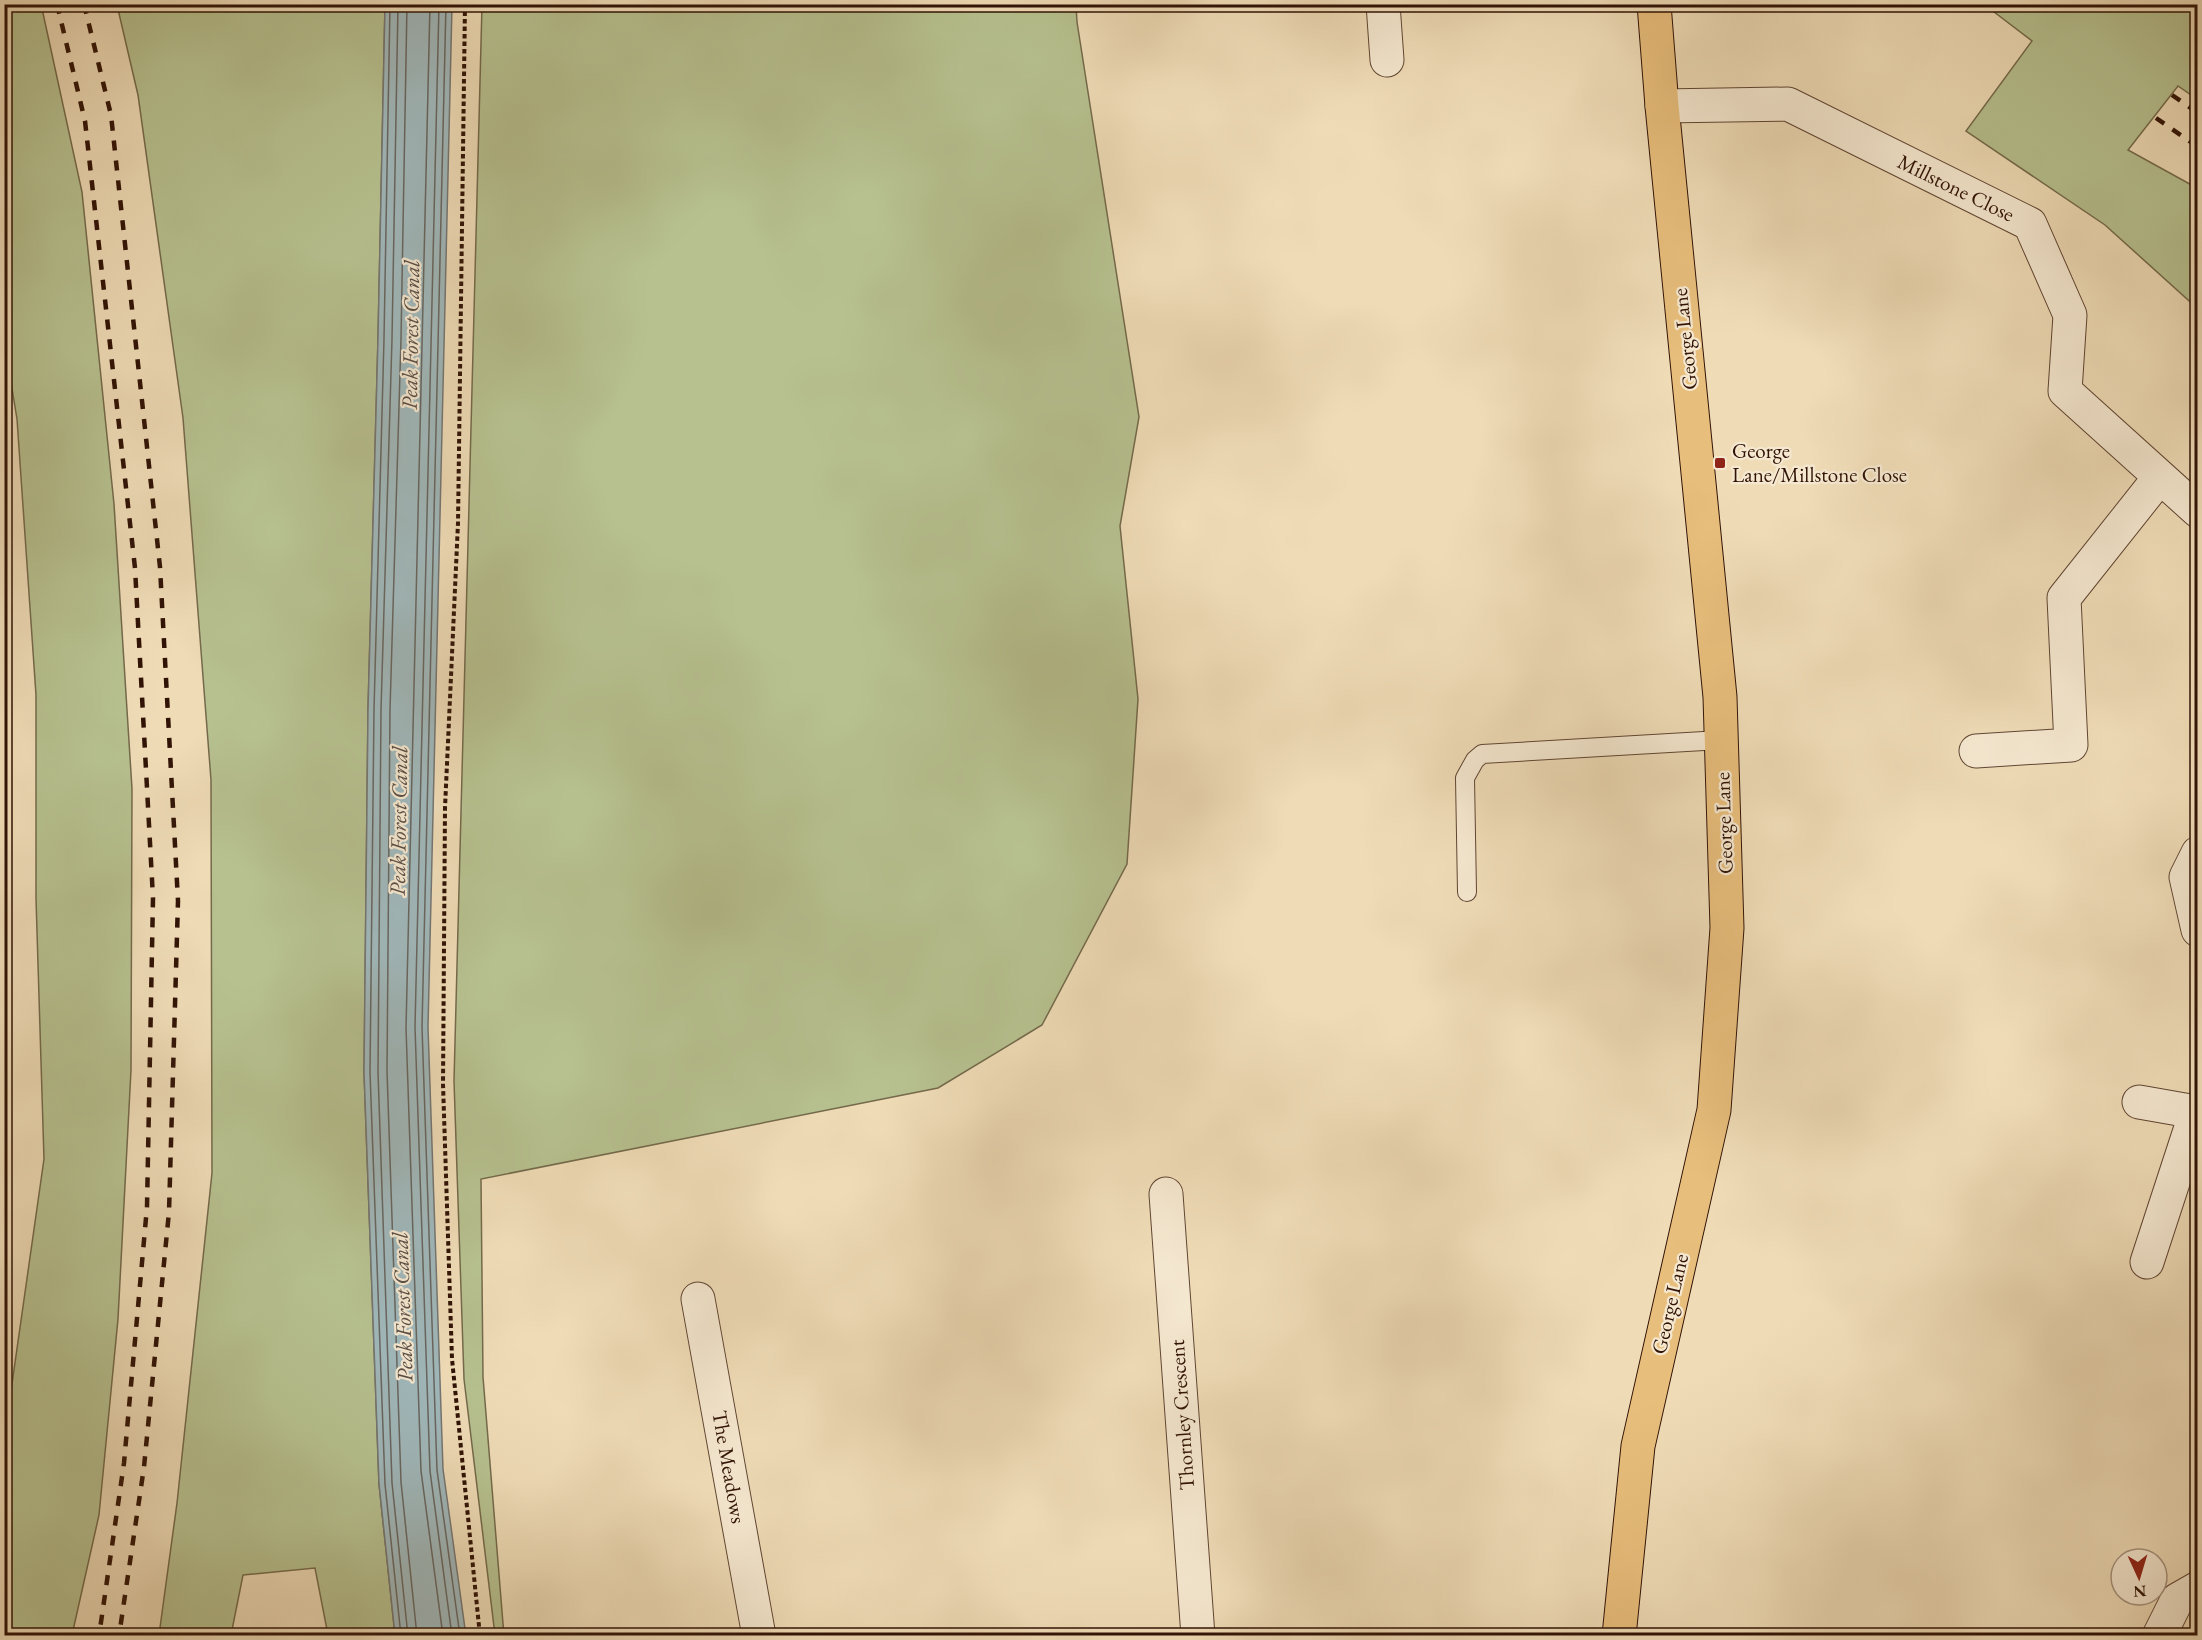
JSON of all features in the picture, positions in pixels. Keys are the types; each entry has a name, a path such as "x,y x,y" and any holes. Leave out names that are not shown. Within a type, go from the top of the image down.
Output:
{"main road":[{"name":"George Lane","path":"1619,1635 1638,1446 1714,1110 1727,928 1720,697 1654,4"}],"street":[{"path":"1383,4 1386,60"},
{"name":"Millstone Close","path":"1662,106 1788,104 2030,224 2070,315 2065,391 2198,511"},
{"path":"1976,751 2071,745 2064,598 2160,477"},
{"path":"2198,853 2186,877 2198,930"},
{"path":"2139,1102 2197,1111 2147,1262"},
{"name":"Thornley Crescent","path":"1166,1194 1198,1635"},
{"name":"The Meadows","path":"698,1299 759,1635"},
{"path":"2159,1635 2177,1600 2198,1588"}],"lane":[{"path":"1467,892 1465,778 1475,760 1482,754 1721,740"}],"path":[{"path":"465,4 458,523 445,808 443,1084 452,1359 480,1635"}],"green space":[{"path":"41,4 82,192 114,504 132,789 131,1070 118,1319 99,1515 72,1635 5,1636 5,1433 44,1159 36,899 36,695 17,419 4,340 4,5"},
{"path":"117,5 385,5 368,710 364,1072 379,1484 395,1635 328,1635 315,1568 243,1575 231,1635 159,1635 177,1503 212,1173 211,780 183,418 138,95"},
{"path":"482,5 1076,5 1139,417 1120,526 1138,699 1127,864 1042,1025 938,1088 481,1179 483,1377 504,1636 495,1635 464,1379 454,1081"},
{"path":"1985,5 2197,5 2197,99 2178,86 2128,150 2197,188 2197,308 2105,225 1966,131 2032,41"}],"water":[{"name":"Peak Forest Canal","path":"385,5 452,5 428,1027 443,1469 466,1636 395,1635 379,1484 364,1072 368,710"}],"railway":[{"path":"57,4 85,121 135,568 153,898 147,1207 124,1463 99,1636"},
{"path":"84,4 111,115 160,567 178,901 169,1212 144,1467 119,1636"},
{"path":"2172,95 2198,113"},
{"path":"2156,118 2198,147"}],"place":[{"name":"George Lane/Millstone Close","path":"1720,463"}]}
